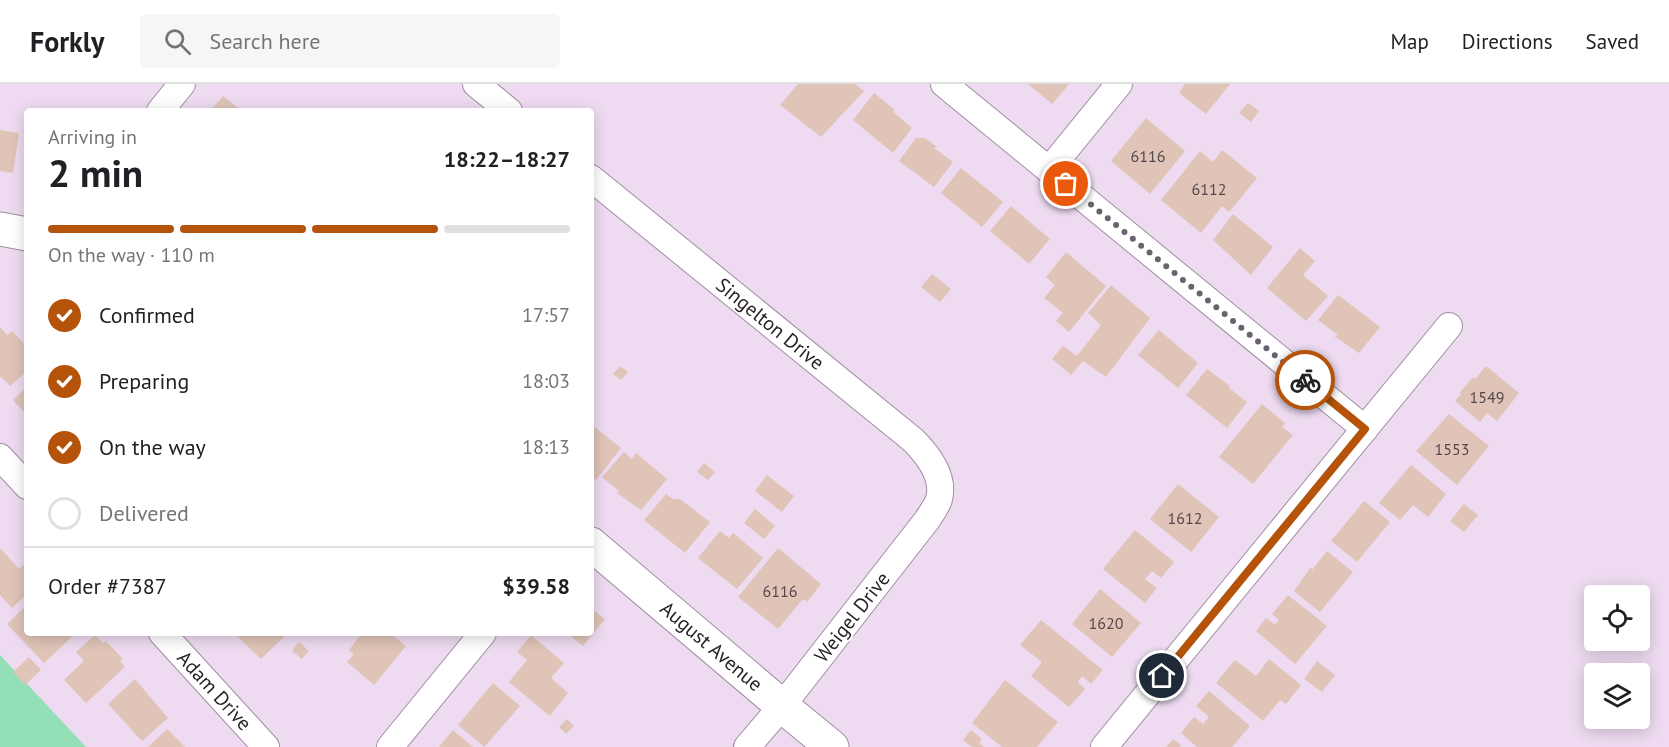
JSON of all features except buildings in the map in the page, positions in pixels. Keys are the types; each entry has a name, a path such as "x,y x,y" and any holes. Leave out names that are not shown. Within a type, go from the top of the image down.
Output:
{"street":[{"path":"162,108 182,84"},
{"path":"476,84 505,108"},
{"path":"944,84 1365,429"},
{"path":"1049,170 1119,84"},
{"name":"Singelton Drive","path":"594,180 913,440 927,455 939,479"},
{"path":"0,229 24,233"},
{"path":"1104,747 1449,326"},
{"name":"Weigel Drive","path":"747,747 782,706 927,520 939,499 939,479"},
{"name":"August Avenue","path":"594,547 832,747"},
{"name":"Adam Drive","path":"165,636 266,747"},
{"path":"390,747 481,636"}],"green space":[{"path":"0,655 86,747 0,747"}],"way so far":[{"path":"1066,184 1305,380"}],"route":[{"path":"1162,676 1365,429 1305,380"}]}
